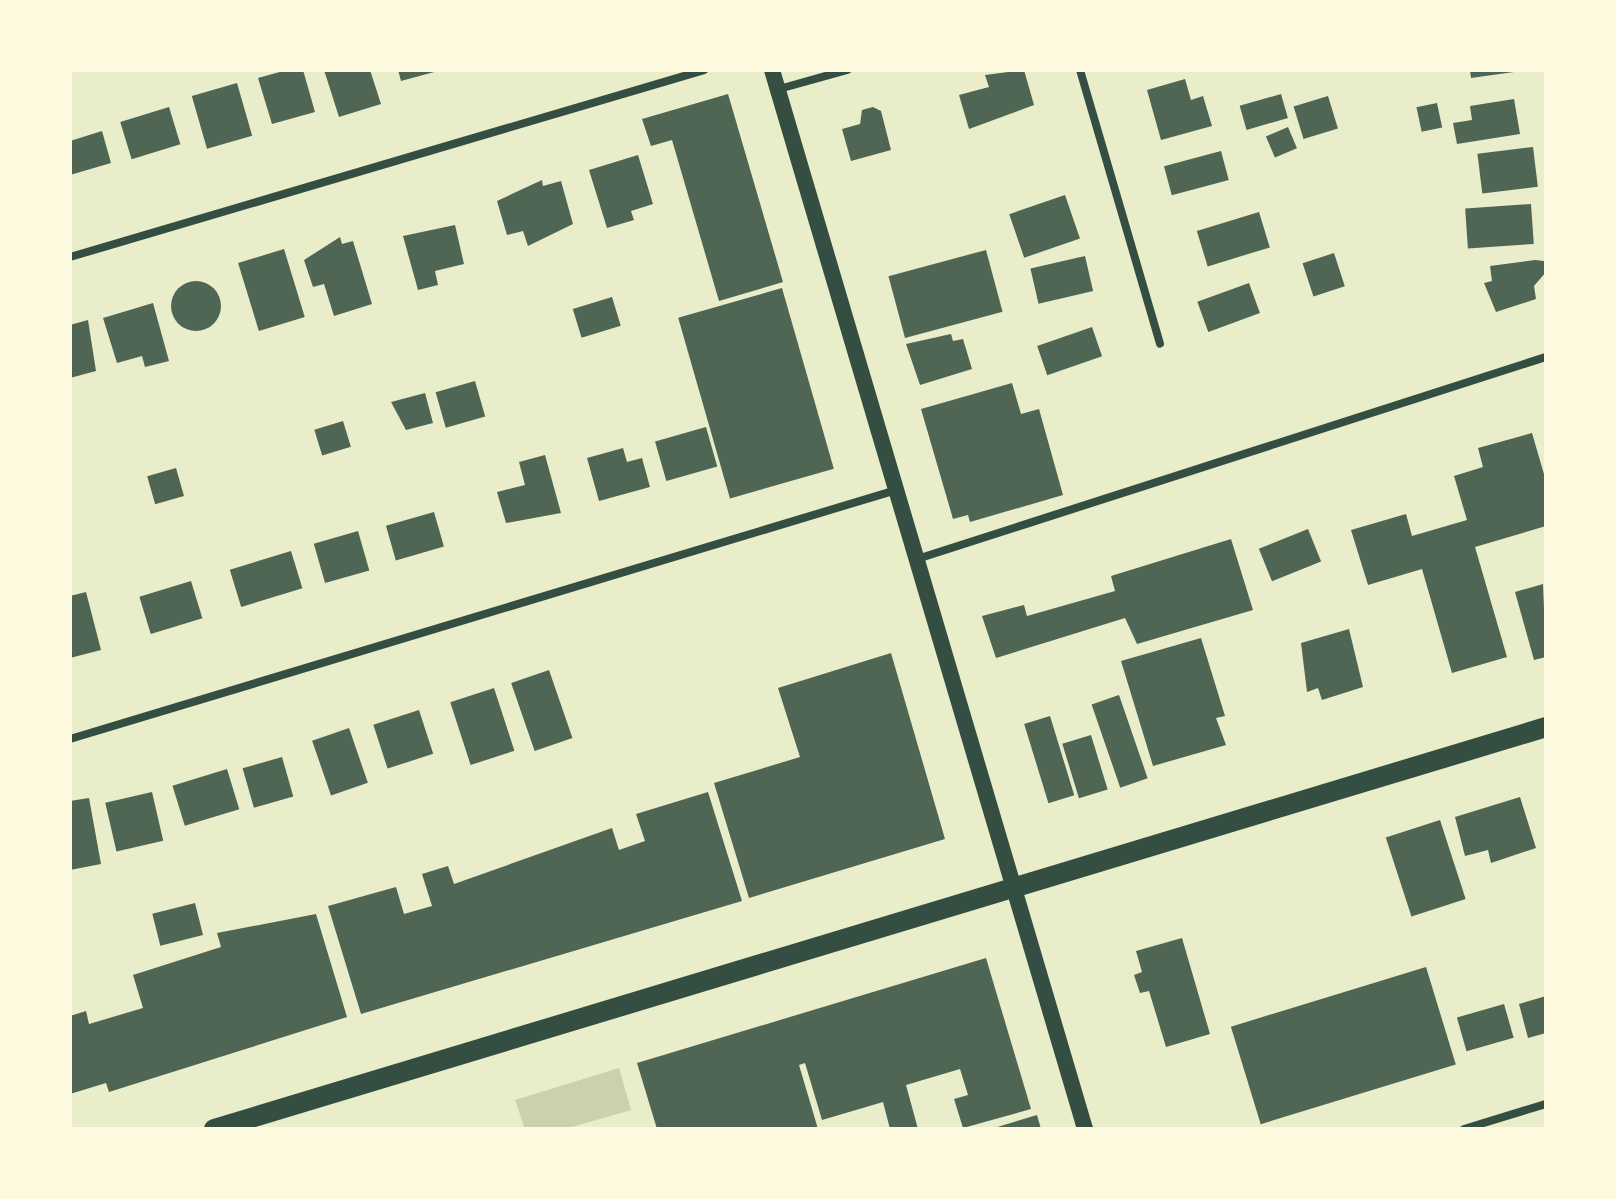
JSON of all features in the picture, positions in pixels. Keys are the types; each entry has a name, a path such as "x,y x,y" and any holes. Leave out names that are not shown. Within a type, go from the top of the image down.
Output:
{"main road":[{"path":"772,70 1009,887 1085,1129"},
{"path":"214,1129 1546,727"}],"street":[{"path":"70,257 704,70"},
{"path":"778,90 847,70"},
{"path":"1080,70 1160,344"},
{"path":"913,561 1546,357"},
{"path":"70,739 893,491"},
{"path":"1464,1129 1546,1104"}],"green space":[{"path":"619,1068 631,1110 565,1129 525,1129 515,1100"}],"building":[{"path":"287,70 303,70 315,112 272,124 258,78"},
{"path":"324,70 370,70 381,104 339,117"},
{"path":"398,70 438,70 438,71 401,81"},
{"path":"1024,70 1034,105 969,129 959,95 989,87 985,75"},
{"path":"1470,70 1513,70 1514,72 1471,78"},
{"path":"1185,79 1191,100 1203,96 1212,126 1161,140 1147,90"},
{"path":"237,83 252,136 207,149 192,96"},
{"path":"728,94 783,282 719,301 672,140 651,146 642,119"},
{"path":"1281,94 1288,118 1247,130 1240,106"},
{"path":"1328,96 1338,129 1304,139 1294,107"},
{"path":"1514,99 1520,134 1457,144 1453,123 1472,120 1470,106"},
{"path":"1437,103 1442,127 1422,132 1416,107"},
{"path":"169,107 180,144 132,159 120,122"},
{"path":"873,107 881,111 891,150 851,161 842,129 860,124 862,110"},
{"path":"1288,127 1297,148 1275,158 1266,136"},
{"path":"102,131 111,163 70,175 70,141"},
{"path":"1533,147 1538,187 1482,194 1477,154"},
{"path":"1221,151 1229,180 1172,195 1164,166"},
{"path":"638,155 653,204 631,211 634,220 607,228 589,170"},
{"path":"542,180 543,186 561,181 573,224 528,246 523,231 507,235 497,201"},
{"path":"1065,195 1080,238 1024,258 1009,214"},
{"path":"1531,204 1534,244 1468,249 1465,209"},
{"path":"1259,212 1270,247 1208,266 1197,231"},
{"path":"455,225 464,264 435,271 438,285 418,290 403,236"},
{"path":"340,237 342,244 353,241 372,304 334,316 324,284 313,287 304,260"},
{"path":"284,249 305,317 259,331 238,263"},
{"path":"986,250 1003,312 905,338 888,276"},
{"path":"1334,253 1345,286 1313,296 1303,263"},
{"path":"1085,256 1093,291 1039,304 1030,269"},
{"path":"1544,261 1546,272 1534,286 1536,299 1496,312 1484,283 1492,281 1490,266"},
{"path":"196,281 213,289 221,306 213,323 196,331 179,323 171,306 179,289"},
{"path":"1249,283 1260,313 1208,332 1197,302"},
{"path":"782,288 834,469 730,498 678,318"},
{"path":"612,297 621,326 582,338 573,309"},
{"path":"153,303 169,361 145,367 142,356 117,363 103,318"},
{"path":"88,320 96,371 70,378 70,325"},
{"path":"1092,327 1102,356 1047,375 1037,346"},
{"path":"951,334 953,341 963,339 972,369 920,385 906,344"},
{"path":"475,381 485,417 446,428 436,392"},
{"path":"1012,383 1021,414 1039,409 1063,495 970,522 968,515 953,519 921,409"},
{"path":"425,393 433,423 406,430 391,402"},
{"path":"343,421 351,447 322,456 314,430"},
{"path":"706,427 717,466 666,481 655,442"},
{"path":"1532,433 1546,481 1546,526 1475,547 1507,657 1452,673 1422,569 1368,585 1351,530 1406,514 1412,536 1467,520 1454,476 1483,467 1478,448"},
{"path":"623,448 627,462 642,458 650,487 599,501 587,458"},
{"path":"545,455 561,513 506,523 497,492 525,485 519,462"},
{"path":"176,468 184,496 155,504 147,476"},
{"path":"434,512 444,547 396,560 386,526"},
{"path":"1308,529 1321,561 1272,581 1259,549"},
{"path":"358,531 369,570 325,583 314,544"},
{"path":"1231,539 1253,610 1137,644 1125,618 996,658 982,616 1024,605 1027,616 1115,591 1111,576"},
{"path":"291,551 302,588 241,607 230,570"},
{"path":"191,581 202,618 151,634 139,597"},
{"path":"1543,584 1546,657 1534,660 1515,592"},
{"path":"86,592 101,650 70,658 70,596"},
{"path":"1349,629 1363,687 1322,700 1318,688 1307,692 1301,643"},
{"path":"1201,638 1225,716 1216,718 1226,745 1153,766 1121,661"},
{"path":"891,653 945,839 749,898 714,783 800,757 778,688"},
{"path":"549,670 572,738 535,751 511,683"},
{"path":"494,688 514,751 471,765 450,702"},
{"path":"1119,695 1148,778 1120,788 1092,704"},
{"path":"419,710 433,754 388,769 373,725"},
{"path":"1050,716 1074,795 1048,803 1024,724"},
{"path":"349,728 368,783 331,796 312,741"},
{"path":"1091,735 1108,790 1079,798 1062,744"},
{"path":"282,757 293,796 254,808 243,768"},
{"path":"227,769 239,809 185,826 172,786"},
{"path":"152,792 163,841 116,852 105,803"},
{"path":"708,792 742,901 361,1014 328,906 396,887 404,914 432,906 422,874 448,866 454,884 612,828 619,850 645,841 636,814"},
{"path":"1520,797 1536,848 1491,863 1488,850 1465,856 1455,817"},
{"path":"89,798 101,864 70,870 70,801"},
{"path":"1440,820 1466,899 1411,917 1386,838"},
{"path":"195,903 203,935 160,946 152,914"},
{"path":"316,914 347,1017 109,1092 106,1083 70,1094 70,1016 86,1011 89,1024 143,1008 133,975 221,947 217,933"},
{"path":"1182,938 1210,1034 1166,1047 1149,991 1140,993 1134,975 1142,972 1136,951"},
{"path":"986,958 1031,1109 963,1128 954,1099 968,1095 960,1069 906,1085 918,1129 890,1129 883,1102 822,1120 805,1063 799,1065 818,1129 657,1129 637,1063"},
{"path":"1426,967 1456,1065 1261,1124 1231,1027"},
{"path":"1546,996 1546,1033 1528,1038 1519,1004"},
{"path":"1504,1004 1514,1038 1467,1051 1457,1018"},
{"path":"1037,1115 1041,1129 994,1129 994,1128"}]}
